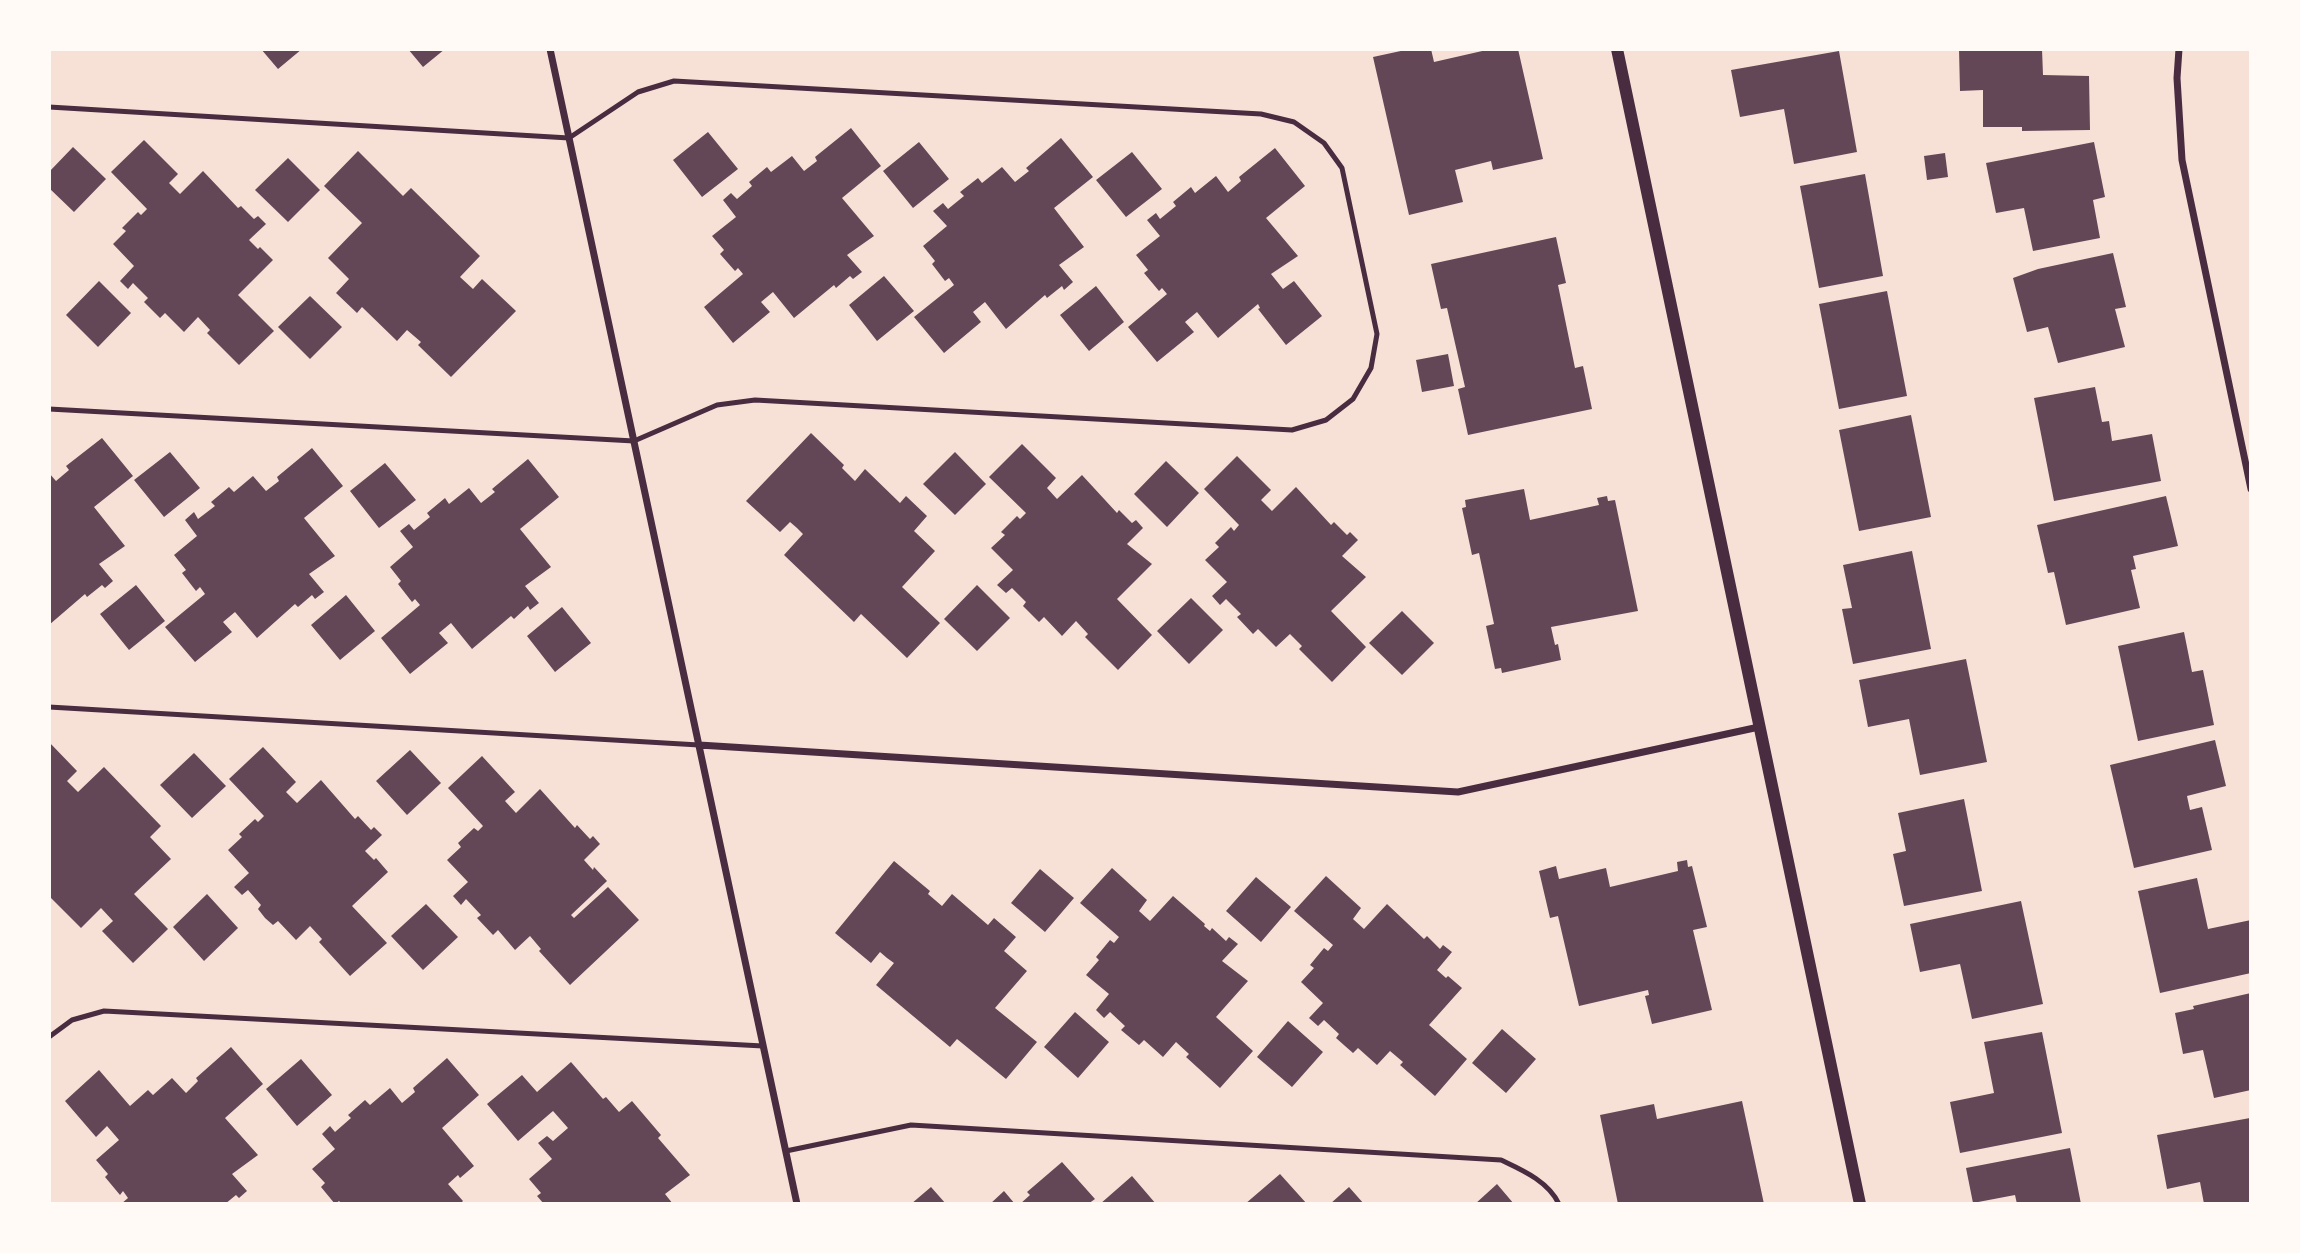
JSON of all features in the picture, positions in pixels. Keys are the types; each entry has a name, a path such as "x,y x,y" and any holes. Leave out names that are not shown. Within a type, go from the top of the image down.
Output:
{"street":[{"path":"550,49 797,1204"},
{"path":"1617,49 1860,1204"},
{"path":"2179,49 2177,78 2182,160 2251,489"},
{"path":"699,745 1458,792 1759,727"}],"lane":[{"path":"49,107 569,138 638,92 674,81 1261,114 1294,122 1324,143 1342,168 1377,334 1371,368 1353,399 1326,420 1292,430 755,400 717,405 634,441 49,409"},
{"path":"49,707 699,745"},
{"path":"49,1037 72,1020 104,1011 763,1046"},
{"path":"786,1151 911,1125 1501,1160 1532,1175 1559,1204"}],"building":[{"path":"261,49 302,49 278,69"},
{"path":"408,49 445,49 423,67"},
{"path":"1410,49 1431,49 1434,62 1491,49 1518,49 1543,159 1493,170 1491,161 1455,170 1463,202 1409,215 1373,57"},
{"path":"1959,49 2042,49 2043,75 2089,76 2090,130 2022,131 2022,127 1983,127 1983,90 1960,91"},
{"path":"1839,51 1857,152 1794,164 1784,109 1740,117 1731,70"},
{"path":"851,128 881,166 842,198 874,236 847,255 862,272 853,279 850,276 836,288 834,285 794,318 773,292 761,302 770,312 733,343 704,307 743,274 738,268 735,271 720,254 724,250 712,236 736,217 723,200 731,193 737,199 752,186 749,182 767,167 771,172 792,156 804,171 817,161 815,157"},
{"path":"708,132 738,169 702,197 673,160"},
{"path":"1061,138 1093,177 1054,208 1084,247 1059,265 1073,282 1064,290 1062,286 1047,298 1045,295 1006,329 985,302 973,312 981,322 944,353 914,317 954,285 949,278 945,281 932,264 935,261 923,246 947,226 933,211 943,203 948,209 964,196 960,192 978,178 982,183 1002,167 1015,182 1029,171 1026,168"},
{"path":"144,140 178,174 169,183 180,194 203,171 238,208 241,206 254,219 258,216 266,224 249,240 273,260 238,295 274,331 239,365 207,333 210,330 198,317 184,332 165,313 160,318 144,302 148,298 133,283 128,289 120,281 134,266 113,244 126,231 122,228 138,212 141,215 147,209 111,172"},
{"path":"919,142 949,179 913,208 883,171"},
{"path":"2094,142 2105,197 2093,200 2100,238 2033,251 2024,208 1996,213 1986,163"},
{"path":"73,147 106,179 74,212 49,188 49,172"},
{"path":"1275,148 1305,186 1266,218 1298,256 1271,274 1283,289 1294,281 1322,316 1286,345 1258,309 1258,304 1218,338 1197,312 1185,322 1194,332 1157,362 1128,327 1167,294 1162,288 1159,291 1144,273 1148,270 1136,255 1160,236 1147,220 1156,213 1160,219 1176,206 1173,202 1191,187 1195,193 1216,176 1228,192 1241,181 1239,177"},
{"path":"358,151 403,196 411,188 480,256 460,277 473,289 482,279 516,311 451,377 418,345 421,342 407,330 397,341 362,307 357,313 336,293 349,279 328,258 362,223 324,186"},
{"path":"1132,152 1162,189 1126,217 1096,180"},
{"path":"1945,153 1948,177 1927,180 1924,156"},
{"path":"288,158 320,190 288,222 255,190"},
{"path":"1865,174 1883,276 1819,288 1800,186"},
{"path":"1556,237 1566,283 1558,285 1575,368 1583,366 1592,409 1468,435 1458,389 1465,387 1447,308 1441,309 1431,264"},
{"path":"2113,253 2126,307 2115,309 2125,347 2058,363 2048,327 2027,332 2013,278 2038,269"},
{"path":"884,276 914,311 877,341 849,305"},
{"path":"99,281 131,313 98,347 66,315"},
{"path":"1096,286 1124,322 1089,351 1060,315"},
{"path":"1887,291 1907,396 1839,409 1819,304"},
{"path":"310,296 342,327 310,359 278,327"},
{"path":"1448,354 1454,386 1422,392 1416,360"},
{"path":"2095,387 2102,422 2109,421 2112,441 2152,434 2161,481 2054,501 2034,398"},
{"path":"1911,415 1931,517 1859,531 1839,430"},
{"path":"811,433 844,465 842,468 855,481 865,469 900,503 906,496 927,516 914,531 935,551 902,587 940,623 907,658 861,614 854,622 784,555 803,534 797,528 790,522 780,532 746,501"},
{"path":"102,438 133,476 94,507 125,546 99,564 113,581 105,588 102,585 87,597 85,594 49,625 49,473 56,481 69,470 66,466"},
{"path":"1022,444 1056,478 1047,488 1057,499 1082,475 1117,513 1119,510 1132,523 1136,520 1143,528 1127,544 1152,564 1117,599 1152,635 1118,670 1085,637 1088,634 1076,621 1062,636 1044,617 1039,622 1023,606 1026,602 1012,588 1006,593 997,585 1013,570 991,548 1005,535 1001,532 1017,516 1020,519 1026,513 989,477"},
{"path":"312,448 343,486 304,518 335,556 309,574 324,592 315,599 312,595 298,607 295,604 257,638 235,612 223,622 232,632 195,662 165,627 205,594 200,587 196,591 182,573 186,570 174,555 197,536 185,520 194,512 198,519 215,506 211,502 229,487 234,492 253,476 266,491 279,481 277,477"},
{"path":"170,452 200,488 164,517 134,480"},
{"path":"955,452 986,484 955,515 923,484"},
{"path":"1237,456 1271,490 1261,500 1272,511 1296,487 1331,525 1334,522 1347,535 1350,532 1358,540 1342,556 1366,577 1331,611 1366,647 1332,682 1299,649 1302,646 1290,634 1276,647 1258,629 1253,634 1237,617 1241,614 1226,599 1220,605 1212,596 1227,582 1205,560 1219,547 1215,543 1231,527 1234,531 1239,525 1204,489"},
{"path":"528,459 559,497 520,529 551,567 525,586 539,603 530,610 528,606 514,619 511,616 472,649 451,623 439,633 448,643 410,674 381,638 420,605 415,599 412,602 398,584 401,581 390,567 413,547 400,531 409,524 414,530 430,517 427,513 445,498 449,504 469,488 481,503 495,492 492,489"},
{"path":"1166,461 1199,493 1167,527 1134,494"},
{"path":"385,463 416,500 379,528 350,491"},
{"path":"1524,489 1530,520 1599,505 1597,498 1607,496 1608,501 1615,500 1638,611 1551,627 1561,660 1502,673 1501,668 1495,669 1486,626 1494,624 1479,553 1472,555 1462,508 1466,507 1465,500"},
{"path":"2166,496 2178,546 2133,556 2136,569 2131,570 2140,608 2066,625 2054,572 2048,573 2037,525"},
{"path":"1912,551 1931,649 1853,664 1842,609 1852,608 1843,565"},
{"path":"136,585 165,621 129,650 100,614"},
{"path":"977,585 1010,618 977,651 944,619"},
{"path":"346,595 375,631 340,660 311,625"},
{"path":"1191,598 1223,630 1189,664 1157,631"},
{"path":"562,607 591,643 555,672 527,636"},
{"path":"1402,611 1434,643 1402,675 1369,643"},
{"path":"2184,632 2192,672 2203,670 2214,725 2138,741 2118,646"},
{"path":"1966,659 1987,762 1920,775 1909,719 1868,727 1859,680"},
{"path":"2215,740 2226,786 2187,796 2190,810 2202,807 2212,850 2134,868 2110,765"},
{"path":"49,742 77,771 67,781 78,792 104,767 161,826 150,837 171,859 134,894 168,929 133,963 102,931 113,921 101,908 81,928 49,896"},
{"path":"263,747 296,782 286,792 297,803 321,780 355,819 358,816 371,830 374,827 382,835 365,851 374,860 376,858 388,872 352,906 387,943 350,976 319,942 322,939 310,926 296,940 278,921 273,925 265,918 258,909 261,905 248,890 242,895 234,887 249,873 228,850 242,837 239,834 255,819 258,822 264,816 229,779"},
{"path":"410,750 441,783 407,815 376,781"},
{"path":"194,753 226,786 192,818 160,785"},
{"path":"482,756 515,792 505,801 516,813 540,789 575,828 577,825 590,839 593,836 600,844 584,860 607,881 571,915 574,918 608,887 639,920 570,985 539,951 541,949 530,936 515,950 498,930 493,935 477,918 481,915 466,899 461,905 453,896 468,882 447,860 461,847 458,843 474,828 478,831 483,826 448,788"},
{"path":"1964,799 1982,891 1904,906 1893,854 1906,851 1898,813"},
{"path":"1687,860 1688,867 1692,866 1707,927 1693,930 1712,1010 1652,1024 1645,996 1649,995 1648,990 1579,1006 1558,916 1550,918 1539,871 1556,866 1559,879 1606,868 1610,887 1678,871 1677,862"},
{"path":"894,861 930,891 928,894 942,906 952,894 988,925 994,918 1016,937 1004,951 1027,971 995,1008 1037,1042 1006,1079 957,1039 950,1047 876,985 894,963 880,952 871,963 835,933"},
{"path":"1112,868 1147,900 1139,911 1150,921 1173,896 1210,931 1212,928 1226,941 1229,937 1238,944 1222,961 1248,981 1216,1017 1253,1051 1220,1088 1186,1057 1189,1054 1176,1042 1163,1057 1144,1040 1139,1045 1121,1030 1125,1026 1110,1012 1104,1018 1096,1010 1109,994 1086,975 1099,960 1096,957 1110,940 1114,943 1119,937 1080,903"},
{"path":"1040,869 1074,898 1045,932 1011,903"},
{"path":"1326,876 1361,908 1353,919 1364,929 1387,904 1424,939 1427,936 1440,949 1443,945 1452,952 1437,970 1462,988 1429,1025 1467,1059 1435,1096 1400,1065 1403,1062 1390,1051 1377,1065 1358,1048 1353,1053 1336,1038 1339,1034 1324,1020 1318,1026 1309,1018 1323,1003 1301,982 1314,968 1310,965 1324,948 1328,951 1333,945 1294,911"},
{"path":"1256,877 1291,907 1261,942 1226,911"},
{"path":"2197,878 2208,929 2251,920 2251,973 2160,993 2138,891"},
{"path":"207,894 238,928 204,961 173,927"},
{"path":"2021,901 2043,1004 1972,1019 1960,964 1920,972 1910,924"},
{"path":"426,904 458,937 423,970 391,936"},
{"path":"2251,993 2251,1090 2214,1098 2203,1050 2183,1054 2175,1013 2194,1009 2193,1006"},
{"path":"1075,1012 1109,1042 1078,1078 1044,1047"},
{"path":"1288,1021 1323,1052 1292,1087 1257,1057"},
{"path":"1502,1029 1536,1059 1506,1093 1472,1063"},
{"path":"2042,1032 2062,1133 1960,1153 1950,1102 1994,1093 1984,1042"},
{"path":"231,1047 263,1084 225,1118 258,1155 232,1174 247,1191 239,1198 236,1195 225,1204 121,1204 128,1198 123,1191 120,1195 105,1177 108,1174 96,1160 119,1140 107,1126 96,1137 65,1101 99,1070 130,1106 148,1090 153,1095 172,1078 186,1093 198,1081 196,1078"},
{"path":"447,1058 479,1095 442,1128 474,1166 448,1184 463,1201 460,1204 342,1204 339,1201 335,1204 321,1187 325,1183 312,1169 335,1149 322,1134 330,1126 335,1132 351,1118 348,1115 365,1100 370,1105 390,1088 402,1103 415,1092 413,1088"},
{"path":"301,1059 332,1095 297,1126 266,1089"},
{"path":"571,1062 603,1099 606,1097 619,1112 632,1101 661,1135 658,1138 690,1175 665,1194 673,1204 544,1204 537,1196 541,1193 529,1179 552,1159 538,1143 547,1136 553,1141 568,1128 553,1111 518,1141 487,1104 522,1075 537,1092"},
{"path":"1742,1101 1764,1204 1618,1204 1600,1115 1654,1104 1657,1119"},
{"path":"2250,1118 2251,1204 2204,1204 2200,1182 2167,1189 2157,1135"},
{"path":"2070,1148 2081,1204 2017,1204 2015,1195 1973,1203 1966,1168"},
{"path":"1062,1162 1095,1199 1088,1204 1020,1204 1030,1195 1027,1192"},
{"path":"1280,1174 1307,1204 1245,1204"},
{"path":"1132,1176 1156,1204 1100,1204"},
{"path":"1497,1184 1514,1204 1475,1204"},
{"path":"931,1187 946,1204 911,1204"},
{"path":"1349,1187 1364,1204 1330,1204"},
{"path":"1004,1191 1015,1204 990,1204"}]}
